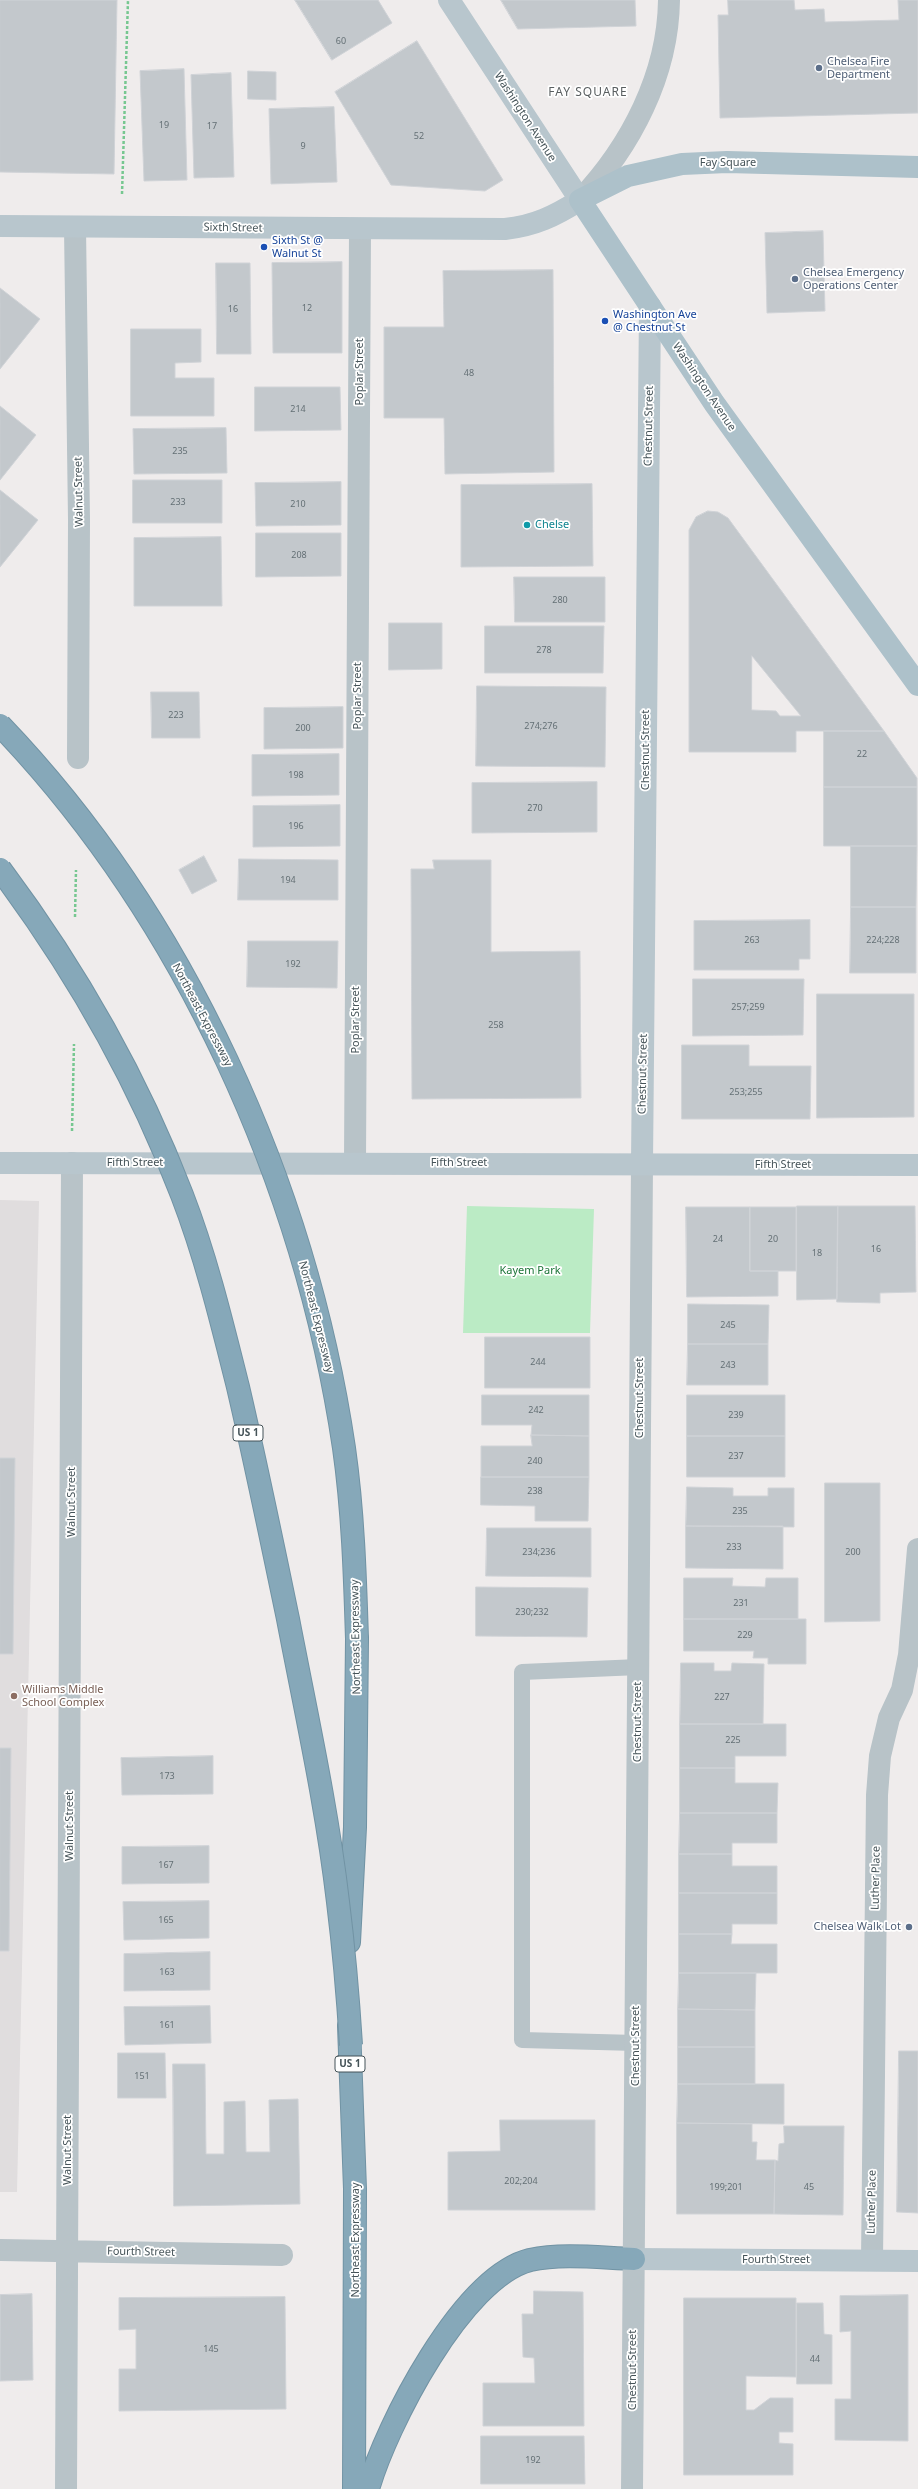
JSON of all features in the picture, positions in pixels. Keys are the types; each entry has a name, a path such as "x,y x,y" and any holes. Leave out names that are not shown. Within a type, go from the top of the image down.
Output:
{"highway":[{"name":"Northeast Expressway","path":"0,725 61,795 125,883 185,980 210,1028 239,1088 280,1191 314,1299 331,1376 344,1450 353,1528 357,1639 355,1827 347,1981 356,2189 354,2489"},
{"name":"Northeast Expressway","path":"4,877 69,971 127,1074 156,1131 183,1197 207,1267 225,1334 272,1539 328,1831 346,1971 355,2112 354,2489"},
{"path":"368,2489 375,2462 407,2394 450,2330 485,2289 513,2268 530,2261 548,2258 634,2258"}],"main road":[{"name":"Fay Square","path":"580,200 628,176 682,164 727,162 918,167"},
{"name":"Washington Avenue","path":"580,200 714,403 918,685"}],"street":[{"name":"Washington Avenue","path":"449,0 580,200"},
{"path":"580,200 613,159 631,133 645,104 664,51 669,26 669,0"},
{"name":"Sixth Street","path":"0,226 360,230 523,227 540,223 580,200"},
{"name":"Walnut Street","path":"75,227 79,520 78,758"},
{"name":"Poplar Street","path":"356,1162 360,230"},
{"name":"Chestnut Street","path":"632,2489 650,306"},
{"name":"Fifth Street","path":"0,1163 356,1162 918,1165"},
{"name":"Walnut Street","path":"66,2489 72,1163"},
{"name":"Luther Place","path":"872,2260 877,1795 880,1756 889,1718 902,1690 910,1655 918,1549"},
{"name":"Fourth Street","path":"0,2250 282,2255"},
{"name":"Fourth Street","path":"634,2258 918,2261"}],"lane":[{"path":"636,2043 522,2040 522,1672 639,1667"}],"path":[{"path":"122,195 128,0"}],"shaded area":[{"name":"Williams Middle School Complex","path":"0,1200 39,1201 17,2192 0,2192"}],"green space":[{"name":"Kayem Park","path":"467,1206 594,1209 590,1333 463,1333"}],"building":[{"path":"0,0 117,0 114,174 0,172"},
{"path":"295,0 378,0 392,23 332,60"},
{"path":"501,0 635,0 636,26 518,29"},
{"name":"Chelsea Fire Department","path":"728,0 794,0 795,10 824,9 825,22 899,20 898,0 918,0 918,113 720,118 718,15 728,15"},
{"path":"417,41 503,180 485,191 391,185 335,92"},
{"path":"184,69 187,180 144,181 140,71"},
{"path":"248,71 276,72 276,100 248,99"},
{"path":"231,73 234,177 194,178 191,75"},
{"path":"334,107 337,182 271,184 269,109"},
{"name":"Chelsea Emergency Operations Center","path":"823,231 825,311 767,313 765,233"},
{"path":"342,262 342,353 273,353 272,263"},
{"path":"216,263 250,263 251,354 217,354"},
{"path":"553,270 554,472 445,474 444,418 384,418 384,327 444,327 443,271"},
{"path":"0,288 40,319 0,369"},
{"path":"131,329 201,329 201,362 175,363 175,378 214,378 214,416 131,416"},
{"path":"255,387 340,387 341,430 255,431"},
{"path":"0,406 36,435 0,480"},
{"path":"226,428 227,473 134,474 133,429"},
{"path":"133,480 222,480 222,523 133,523"},
{"path":"341,482 341,525 256,526 255,483"},
{"name":"Chelse","path":"592,484 593,566 461,567 461,485"},
{"path":"0,490 38,520 0,567"},
{"path":"708,511 718,512 728,518 884,731 796,731 796,752 689,752 689,530 696,517","holes":["752,656 801,716 780,716 776,711 752,710"]},
{"path":"256,533 341,533 341,576 256,577"},
{"path":"221,537 222,606 134,606 134,538"},
{"path":"514,577 605,577 605,622 515,622"},
{"path":"389,623 442,623 442,669 389,670"},
{"path":"485,626 604,626 603,673 485,673"},
{"path":"477,686 606,687 605,767 476,766"},
{"path":"151,692 199,692 200,738 152,738"},
{"path":"343,707 343,748 264,749 264,708"},
{"path":"824,731 884,731 917,778 917,787 824,787"},
{"path":"339,754 339,795 252,796 252,755"},
{"path":"597,782 597,832 472,833 472,783"},
{"path":"824,787 917,787 917,846 824,846"},
{"path":"340,805 340,846 253,847 253,806"},
{"path":"851,846 917,846 916,907 851,907"},
{"path":"204,856 217,881 192,894 179,870"},
{"path":"239,859 338,860 338,900 238,900"},
{"path":"433,860 491,860 491,952 580,951 581,1098 412,1099 411,869 434,869"},
{"path":"851,907 916,907 916,973 850,973"},
{"path":"810,920 810,959 799,959 799,970 694,970 694,921"},
{"path":"248,941 338,941 337,988 247,987"},
{"path":"693,979 804,979 803,1035 693,1036"},
{"path":"817,994 914,994 914,1117 817,1118"},
{"path":"682,1045 749,1045 749,1066 811,1066 810,1119 682,1119"},
{"path":"797,1206 838,1206 837,1299 797,1300"},
{"path":"838,1206 915,1206 916,1292 880,1293 880,1303 837,1302"},
{"path":"686,1207 750,1207 750,1271 778,1271 778,1296 687,1297"},
{"path":"750,1207 796,1207 796,1271 750,1271"},
{"path":"688,1304 769,1305 768,1344 688,1344"},
{"path":"485,1337 590,1337 590,1388 485,1388"},
{"path":"688,1344 768,1344 768,1385 687,1385"},
{"path":"482,1395 589,1395 589,1436 531,1435 532,1425 482,1425"},
{"path":"687,1395 785,1395 785,1436 687,1436"},
{"path":"531,1435 589,1436 589,1477 481,1477 481,1446 532,1446"},
{"path":"687,1436 785,1436 785,1477 687,1477"},
{"path":"0,1458 15,1458 13,1654 0,1654"},
{"path":"481,1477 589,1477 588,1521 535,1521 535,1506 481,1505"},
{"path":"825,1483 880,1483 880,1621 825,1622"},
{"path":"687,1487 733,1488 733,1496 768,1496 768,1488 794,1488 794,1527 686,1526"},
{"path":"686,1526 783,1526 783,1569 686,1568"},
{"path":"487,1528 591,1528 591,1577 486,1576"},
{"path":"684,1578 733,1578 732,1586 765,1587 766,1578 798,1578 798,1619 684,1619"},
{"path":"476,1587 588,1588 587,1637 476,1636"},
{"path":"684,1619 806,1619 806,1664 768,1664 768,1658 753,1658 754,1651 684,1651"},
{"path":"681,1663 714,1663 714,1671 731,1671 732,1663 764,1664 763,1724 680,1724"},
{"path":"680,1724 786,1724 786,1756 735,1756 735,1768 680,1768"},
{"path":"0,1748 11,1748 9,1951 0,1951"},
{"path":"213,1756 213,1794 122,1795 121,1758"},
{"path":"680,1768 735,1768 735,1783 778,1783 777,1813 680,1813"},
{"path":"680,1813 777,1813 777,1843 732,1843 732,1854 679,1854"},
{"path":"209,1846 209,1883 122,1884 122,1847"},
{"path":"679,1854 732,1854 732,1866 777,1866 777,1893 679,1893"},
{"path":"679,1893 777,1893 777,1924 732,1924 732,1934 679,1934"},
{"path":"209,1901 209,1938 124,1940 123,1902"},
{"path":"679,1934 732,1934 731,1944 777,1944 777,1973 679,1973"},
{"path":"210,1952 210,1990 124,1991 124,1954"},
{"path":"679,1973 756,1973 755,2010 678,2009"},
{"path":"210,2006 211,2043 125,2045 124,2007"},
{"path":"678,2009 755,2010 755,2047 678,2047"},
{"path":"678,2047 755,2047 755,2084 678,2084"},
{"path":"899,2051 918,2051 918,2213 897,2212"},
{"path":"118,2053 165,2053 166,2098 118,2098"},
{"path":"173,2064 205,2064 206,2154 224,2154 224,2102 245,2101 246,2152 270,2152 269,2100 298,2099 300,2204 174,2206"},
{"path":"678,2084 784,2084 784,2124 677,2123"},
{"path":"500,2120 595,2120 595,2210 448,2210 448,2152 500,2151"},
{"path":"677,2123 752,2124 752,2142 757,2142 756,2160 775,2160 774,2214 677,2214"},
{"path":"784,2126 844,2126 843,2215 774,2214 775,2160 778,2161 779,2144 784,2143"},
{"path":"534,2291 583,2292 584,2426 483,2426 483,2383 535,2383 534,2358 523,2357 522,2314 533,2314"},
{"path":"32,2294 33,2380 0,2381 0,2295"},
{"path":"908,2295 908,2441 835,2440 835,2399 851,2399 851,2331 840,2332 840,2296"},
{"path":"285,2297 286,2409 119,2411 119,2369 136,2369 136,2329 119,2330 119,2298"},
{"path":"684,2298 796,2298 796,2377 746,2376 746,2410 754,2410 770,2398 793,2398 793,2432 779,2432 779,2443 793,2444 793,2475 684,2475"},
{"path":"797,2303 823,2303 824,2334 832,2335 832,2384 797,2384"},
{"path":"481,2436 584,2436 585,2484 481,2484"}],"place":[{"name":"Chelsea Fire Department","path":"819,68"},
{"name":"Sixth St @ Walnut St","path":"264,247"},
{"name":"Chelsea Emergency Operations Center","path":"795,279"},
{"name":"Washington Ave @ Chestnut St","path":"605,321"},
{"name":"Chelse","path":"527,525"},
{"name":"Williams Middle School Complex","path":"14,1696"},
{"name":"Chelsea Walk Lot","path":"909,1927"}],"district":[{"name":"FAY SQUARE","path":"588,93"}]}
